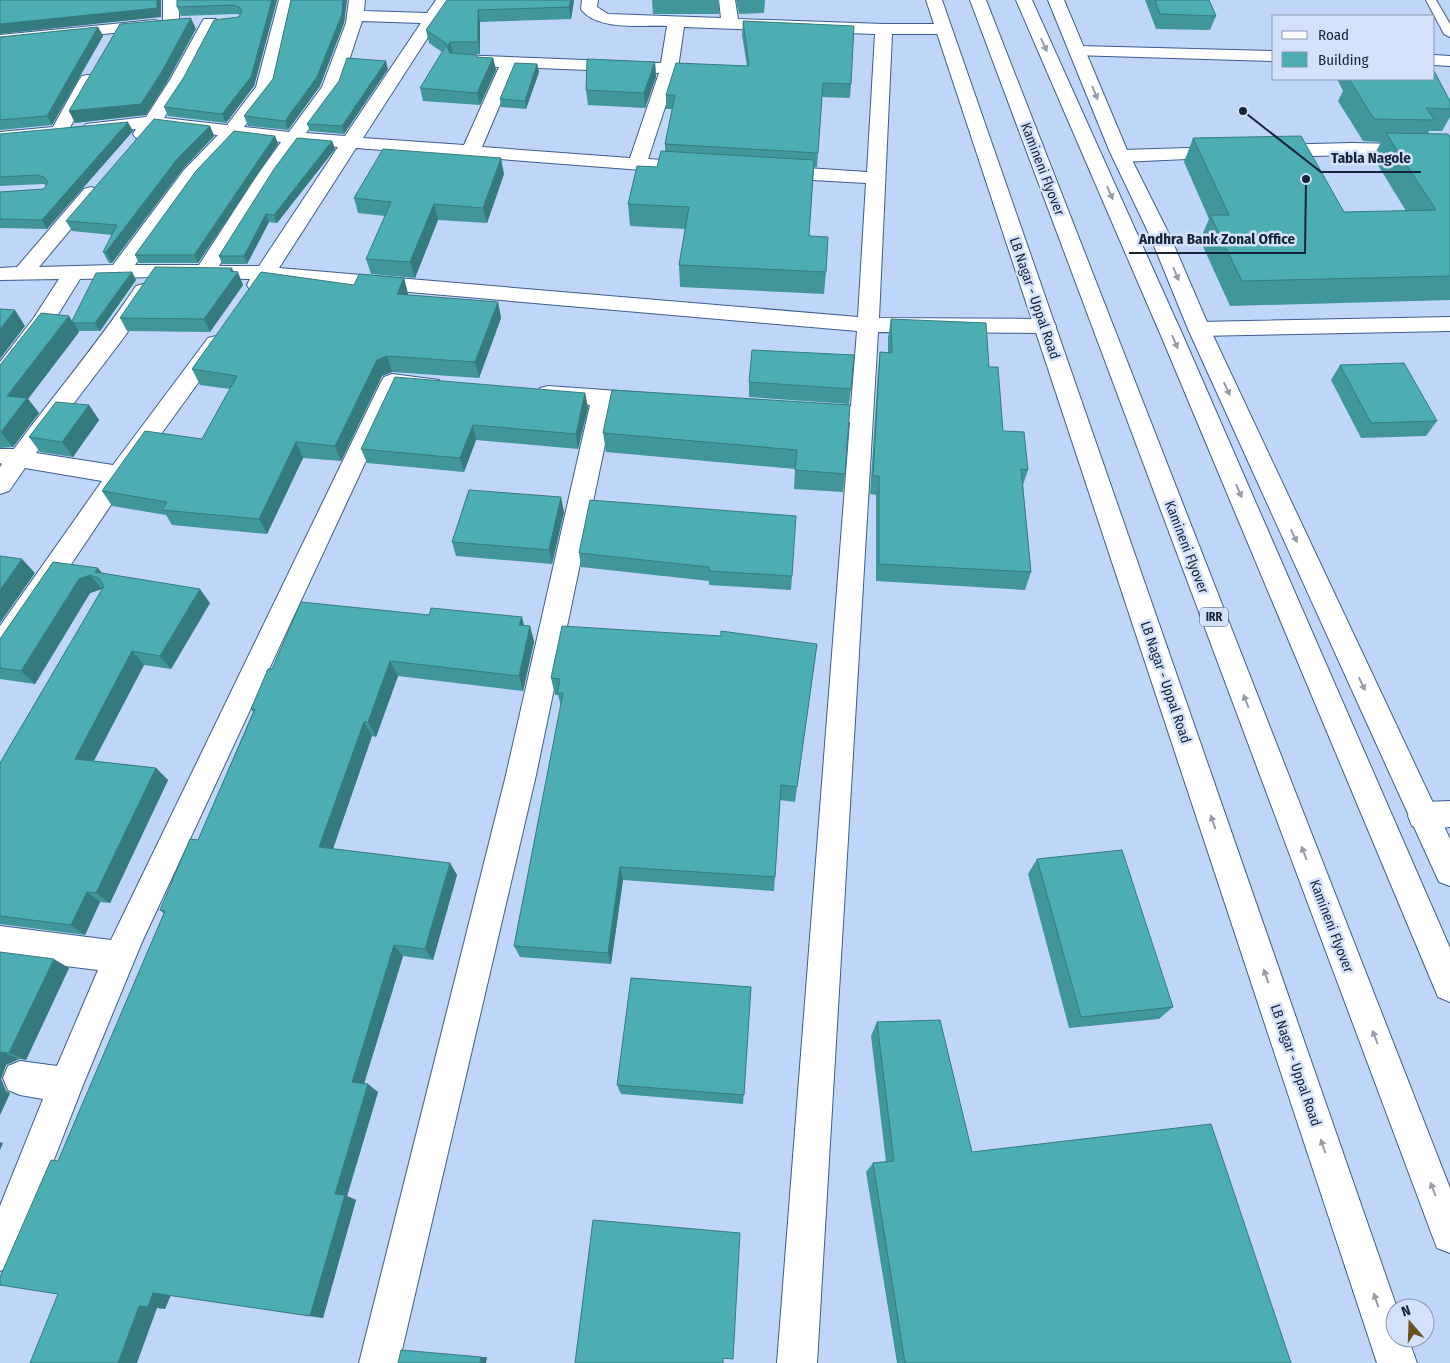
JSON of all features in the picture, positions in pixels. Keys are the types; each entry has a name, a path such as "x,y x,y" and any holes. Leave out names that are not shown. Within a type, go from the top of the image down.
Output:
{"main road":[{"path":"171,23 172,0"},
{"path":"119,272 191,174 231,132 265,88 287,0"},
{"path":"590,0 589,9 600,17 730,24 944,29"},
{"path":"727,0 730,24"},
{"name":"LB Nagar - Uppal Road","path":"934,0 1397,1363"},
{"name":"Kamineni Flyover","path":"978,0 1450,1235"},
{"path":"1024,0 1173,338 1450,986"},
{"path":"1056,0 1121,156 1160,236 1199,329 1440,828 1450,872"},
{"path":"205,272 267,174 331,88 356,8 438,9"},
{"path":"244,304 438,9"},
{"path":"0,40 171,23 218,22 153,122 128,151"},
{"path":"637,164 669,68 676,22"},
{"path":"108,46 118,28"},
{"path":"797,1363 868,326 884,29"},
{"path":"1078,51 1272,56"},
{"path":"459,60 669,68"},
{"path":"1435,60 1450,61"},
{"path":"59,132 98,63"},
{"path":"471,151 509,63"},
{"path":"0,137 153,122 294,138 716,169"},
{"path":"1121,156 1352,149 1450,151"},
{"path":"756,171 875,178"},
{"path":"22,274 103,180"},
{"path":"0,274 156,271 265,274 359,280 868,326 1045,326"},
{"path":"0,485 10,457 117,331 156,271"},
{"path":"0,377 41,324 73,273"},
{"path":"1199,329 1450,324"},
{"path":"0,647 119,475 227,327"},
{"path":"0,1252 66,1085 121,957 228,726 392,382 449,386"},
{"path":"526,392 672,403"},
{"path":"379,1363 521,775 602,398"},
{"path":"792,410 861,415"},
{"path":"10,457 119,475"},
{"path":"0,942 121,957"},
{"path":"20,1078 66,1085"}],"lane":[{"path":"1431,0 1450,34"}],"building":[{"path":"0,0 157,0 157,8 0,24"},
{"path":"177,0 272,0 251,77 222,114 164,107 184,77 214,20 239,17 242,11 239,7 233,5 177,7"},
{"path":"291,0 343,0 342,14 317,77 285,121 244,116 273,79"},
{"path":"447,0 571,0 569,7 478,10 478,42 450,42 447,47 450,53 493,58 477,93 420,88 447,44 426,30"},
{"path":"1155,0 1209,0 1216,16 1160,14"},
{"path":"191,18 161,73 141,104 69,111 120,24"},
{"path":"743,21 854,26 851,84 823,83 818,153 665,144 675,95 666,95 676,63 749,66"},
{"path":"98,27 47,116 0,120 0,37"},
{"path":"347,58 386,61 342,126 307,124 339,81"},
{"path":"587,59 655,62 644,93 586,90"},
{"path":"515,63 537,64 525,101 500,99"},
{"path":"1435,73 1450,101 1450,109 1426,108 1435,120 1374,119 1350,80 1435,80"},
{"path":"154,119 210,126 178,158 106,252 103,252 117,225 66,221"},
{"path":"128,122 42,220 0,219 0,192 44,189 48,182 44,177 37,175 0,177 0,134"},
{"path":"234,131 275,136 194,255 135,255 196,171"},
{"path":"1386,133 1448,134 1450,137 1450,276 1242,281 1210,215 1229,215 1193,138 1301,136 1344,212 1436,210"},
{"path":"297,138 332,141 274,215 266,214 244,256 219,256 274,169"},
{"path":"383,149 501,158 483,208 434,204 410,262 366,259 391,202 354,198"},
{"path":"661,151 814,160 809,236 828,237 826,272 679,265 689,207 628,204 637,166 657,167"},
{"path":"155,267 232,268 230,271 238,272 204,319 120,318"},
{"path":"132,272 95,323 74,323 72,321 96,273"},
{"path":"261,272 354,285 359,274 404,278 397,294 498,302 475,362 387,356 377,360 335,446 296,442 259,519 162,510 167,502 102,491 145,431 202,439 237,376 192,369"},
{"path":"0,309 15,310 0,329"},
{"path":"41,313 69,316 7,396 27,398 0,432 0,365"},
{"path":"891,319 986,323 989,367 998,367 1003,431 1024,432 1028,470 1021,469 1031,572 879,564 879,476 873,476 880,352 892,353"},
{"path":"752,350 854,355 851,389 749,382"},
{"path":"1404,363 1437,421 1371,423 1340,365"},
{"path":"395,377 585,393 576,434 473,425 460,458 361,449"},
{"path":"612,390 850,405 845,474 795,470 797,450 603,433"},
{"path":"56,402 89,405 62,442 29,437"},
{"path":"469,490 561,497 549,550 452,542"},
{"path":"590,500 796,516 792,576 709,571 709,567 579,553"},
{"path":"0,556 22,559 0,590"},
{"path":"53,562 98,568 95,572 200,589 160,656 132,651 75,759 156,768 96,893 87,892 71,925 0,916 0,763 104,586 99,578 90,575 79,579 21,671 0,668 0,639"},
{"path":"301,602 429,615 431,608 522,617 519,625 530,626 519,676 390,661 368,722 364,722 319,847 450,863 425,949 394,945 352,1082 368,1084 335,1194 345,1195 310,1316 153,1293 148,1307 139,1306 118,1363 30,1363 58,1294 0,1285 0,1277 51,1160 58,1161 165,911 160,910 190,839 198,840 255,709 251,709 268,669 272,669"},
{"path":"562,626 721,636 721,631 817,644 797,787 781,785 775,877 620,867 608,953 514,946 563,693 557,693 560,679 551,678"},
{"path":"1122,850 1173,1007 1081,1017 1037,859"},
{"path":"0,952 54,959 9,1053 0,1053"},
{"path":"631,978 751,987 744,1095 617,1085"},
{"path":"940,1020 972,1152 1211,1124 1291,1363 905,1363 873,1163 894,1161 877,1022"},
{"path":"593,1220 740,1233 733,1359 723,1358 723,1363 575,1363"},
{"path":"401,1350 481,1357 480,1363 398,1363"}],"place":[{"name":"Tabla Nagole","path":"1243,111"},
{"name":"Andhra Bank Zonal Office","path":"1306,179"}]}
